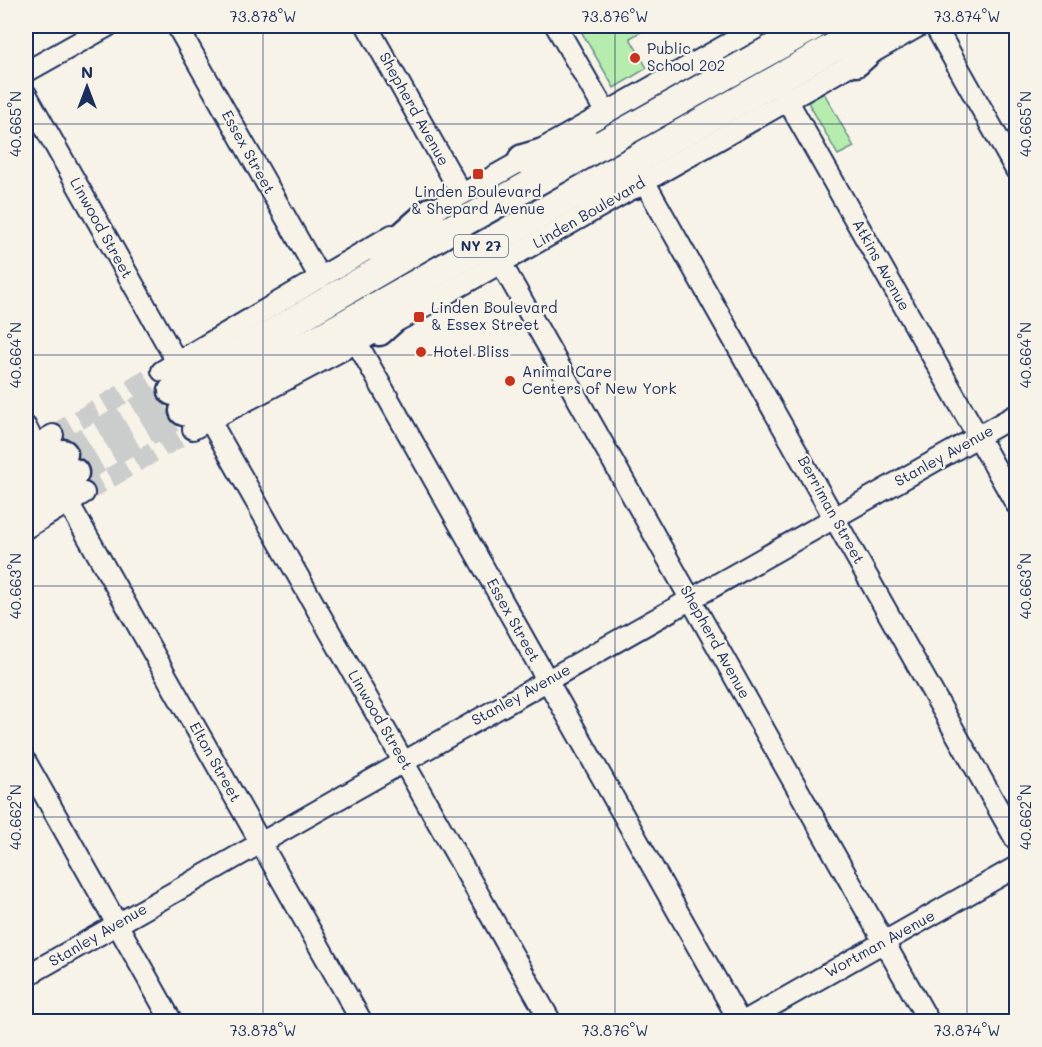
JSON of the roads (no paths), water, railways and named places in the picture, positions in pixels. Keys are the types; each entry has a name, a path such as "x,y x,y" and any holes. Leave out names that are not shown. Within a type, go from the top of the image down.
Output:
{"highway":[{"name":"NY 27","path":"183,397 331,285 630,128 754,34 813,26"},
{"name":"Linden Boulevard","path":"183,397 333,331 539,213 782,90 871,26"},
{"path":"856,62 896,26"},
{"path":"522,159 630,128"},
{"path":"539,213 644,181"},
{"path":"331,285 430,212"},
{"path":"368,337 457,260"},
{"path":"26,473 69,471"},
{"path":"26,501 69,471"}],"street":[{"path":"26,72 108,26"},
{"name":"Essex Street","path":"177,26 331,285"},
{"name":"Shepherd Avenue","path":"366,26 461,193"},
{"path":"556,26 606,113"},
{"name":"Linden Boulevard","path":"183,397 368,337 644,181 782,90 856,62 919,26"},
{"path":"935,26 1017,170"},
{"path":"430,212 522,159 754,34"},
{"name":"Atkins Avenue","path":"754,34 782,90 1017,504"},
{"name":"Linwood Street","path":"26,94 183,397 404,761 551,1022"},
{"name":"Berriman Street","path":"644,181 1017,840"},
{"name":"Shepherd Avenue","path":"501,263 929,1022"},
{"name":"Essex Street","path":"368,337 547,680 742,1022"},
{"name":"Stanley Avenue","path":"26,976 1017,415"},
{"path":"26,427 30,447 69,471 26,528"},
{"name":"Elton Street","path":"69,471 260,843 362,1022"},
{"path":"26,762 172,1022"},
{"name":"Wortman Avenue","path":"742,1022 1017,867"}],"tunnel":[{"path":"53,435 162,371"},
{"path":"63,454 173,391"},
{"path":"74,473 184,411"},
{"path":"84,493 193,429"}],"place":[{"name":"Public School 202","path":"635,58"},
{"name":"Linden Boulevard & Shepard Avenue","path":"478,174"},
{"name":"Linden Boulevard & Essex Street","path":"419,317"},
{"name":"Hotel Bliss","path":"421,352"},
{"name":"Animal Care Centers of New York","path":"510,381"}]}
